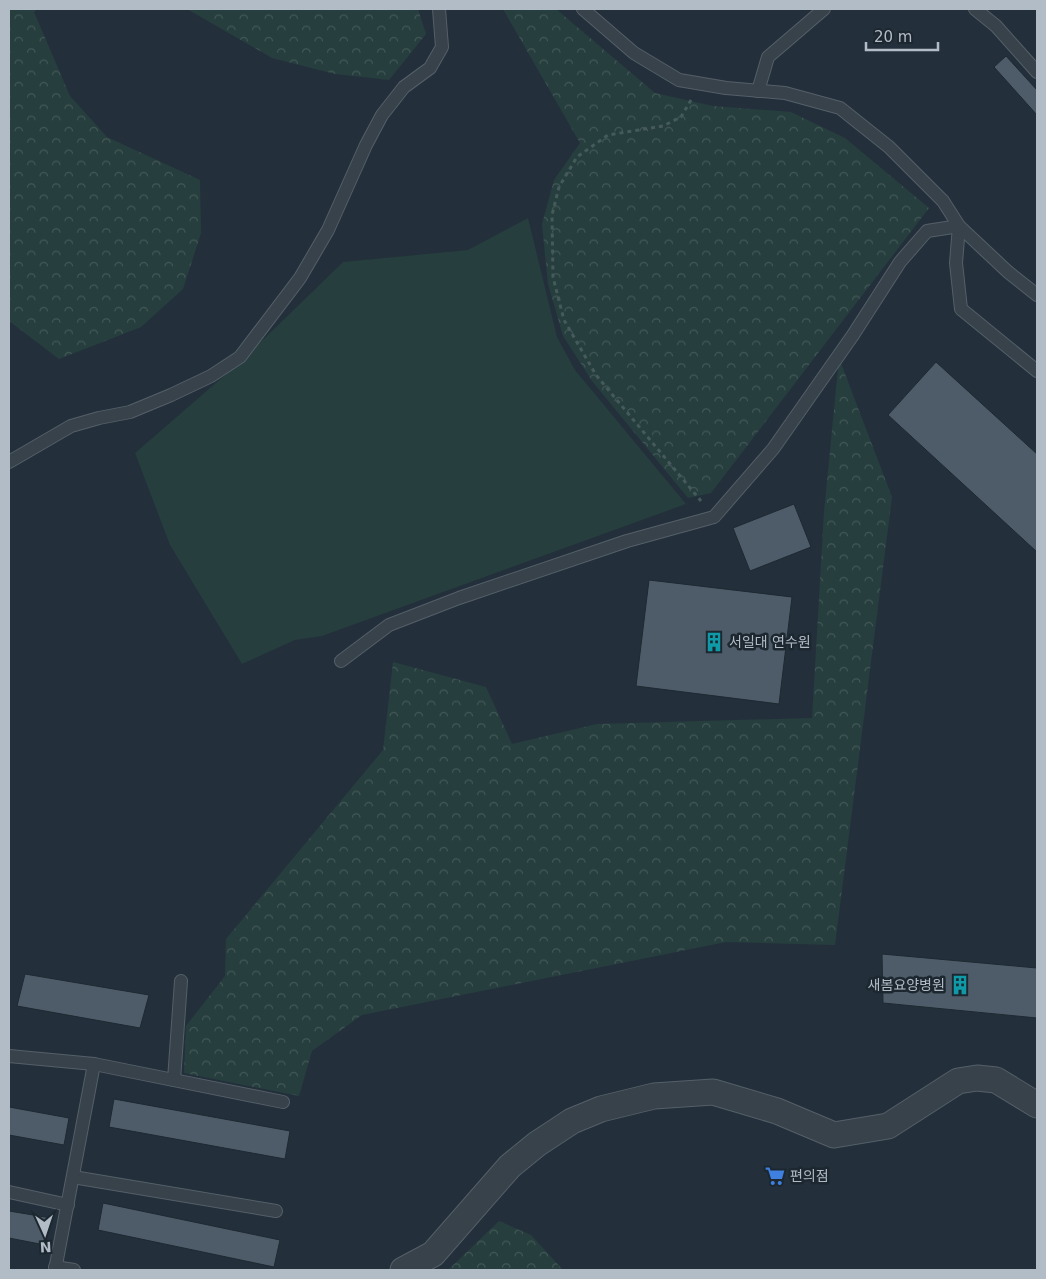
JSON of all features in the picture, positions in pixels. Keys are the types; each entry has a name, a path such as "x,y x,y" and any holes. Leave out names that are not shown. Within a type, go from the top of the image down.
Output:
{"street":[{"path":"402,1270 433,1254 510,1166 537,1144 572,1121 601,1109 654,1096 713,1092 777,1111 834,1135 888,1126 958,1081 977,1078 996,1080 1037,1105"}],"lane":[{"path":"9,462 71,426 130,412 211,376 240,357 300,278 328,230 366,145 382,115 404,87 430,68 442,46 439,9"},
{"path":"583,9 634,53 679,80 785,93 840,108 889,147 943,201 960,226 1008,272 1037,296"},
{"path":"758,91 768,57 824,9"},
{"path":"975,9 996,26 1037,72"},
{"path":"340,661 388,625 459,598 627,541 714,517 773,449 853,335 900,262 926,231 960,226"},
{"path":"960,226 956,263 961,309 1037,371"},
{"path":"174,1080 181,980"},
{"path":"9,1056 94,1064 283,1102"},
{"path":"74,1270 55,1269 94,1064"},
{"path":"73,1177 276,1211"},
{"path":"9,1192 68,1204"}],"path":[{"path":"700,84 681,117 663,126 608,135 576,157 559,187 552,215 553,259 554,276 564,320 596,375 714,517"}],"green space":[{"path":"9,9 37,9 34,12 70,96 107,137 200,180 201,233 183,289 141,327 59,359 9,321"},
{"path":"187,9 418,9 426,34 389,80 335,74 272,58"},
{"path":"503,9 556,9 655,93 713,106 791,112 845,138 929,208 711,493 688,498 592,381 563,336 548,284 542,224 554,180 580,143"},
{"path":"528,218 557,337 575,370 686,504 322,636 295,640 242,664 170,545 135,453 239,363 343,262 468,250"},
{"path":"839,358 892,497 835,945 726,942 362,1015 312,1051 299,1096 184,1073 186,1026 225,976 226,939 383,750 393,662 486,687 512,744 597,724 812,718 824,512"},
{"path":"499,1221 531,1235 563,1270 448,1270"}],"building":[{"path":"1006,56 1037,90 1037,115 994,67"},
{"path":"936,362 1037,454 1037,552 888,415"},
{"path":"794,504 811,547 750,571 733,528"},
{"name":"서일대 연수원","path":"649,580 792,597 779,704 636,686"},
{"name":"새봄요양병원","path":"882,954 1037,968 1037,1018 883,1003"},
{"path":"25,974 149,995 140,1028 17,1006"},
{"path":"114,1099 290,1131 285,1159 109,1127"},
{"path":"9,1107 69,1118 64,1145 9,1135"},
{"path":"103,1203 280,1240 274,1267 98,1230"},
{"path":"9,1211 51,1218 45,1245 9,1238"}],"place":[{"name":"서일대 연수원","path":"714,642"},
{"name":"새봄요양병원","path":"960,985"},
{"name":"편의점","path":"775,1176"}]}
